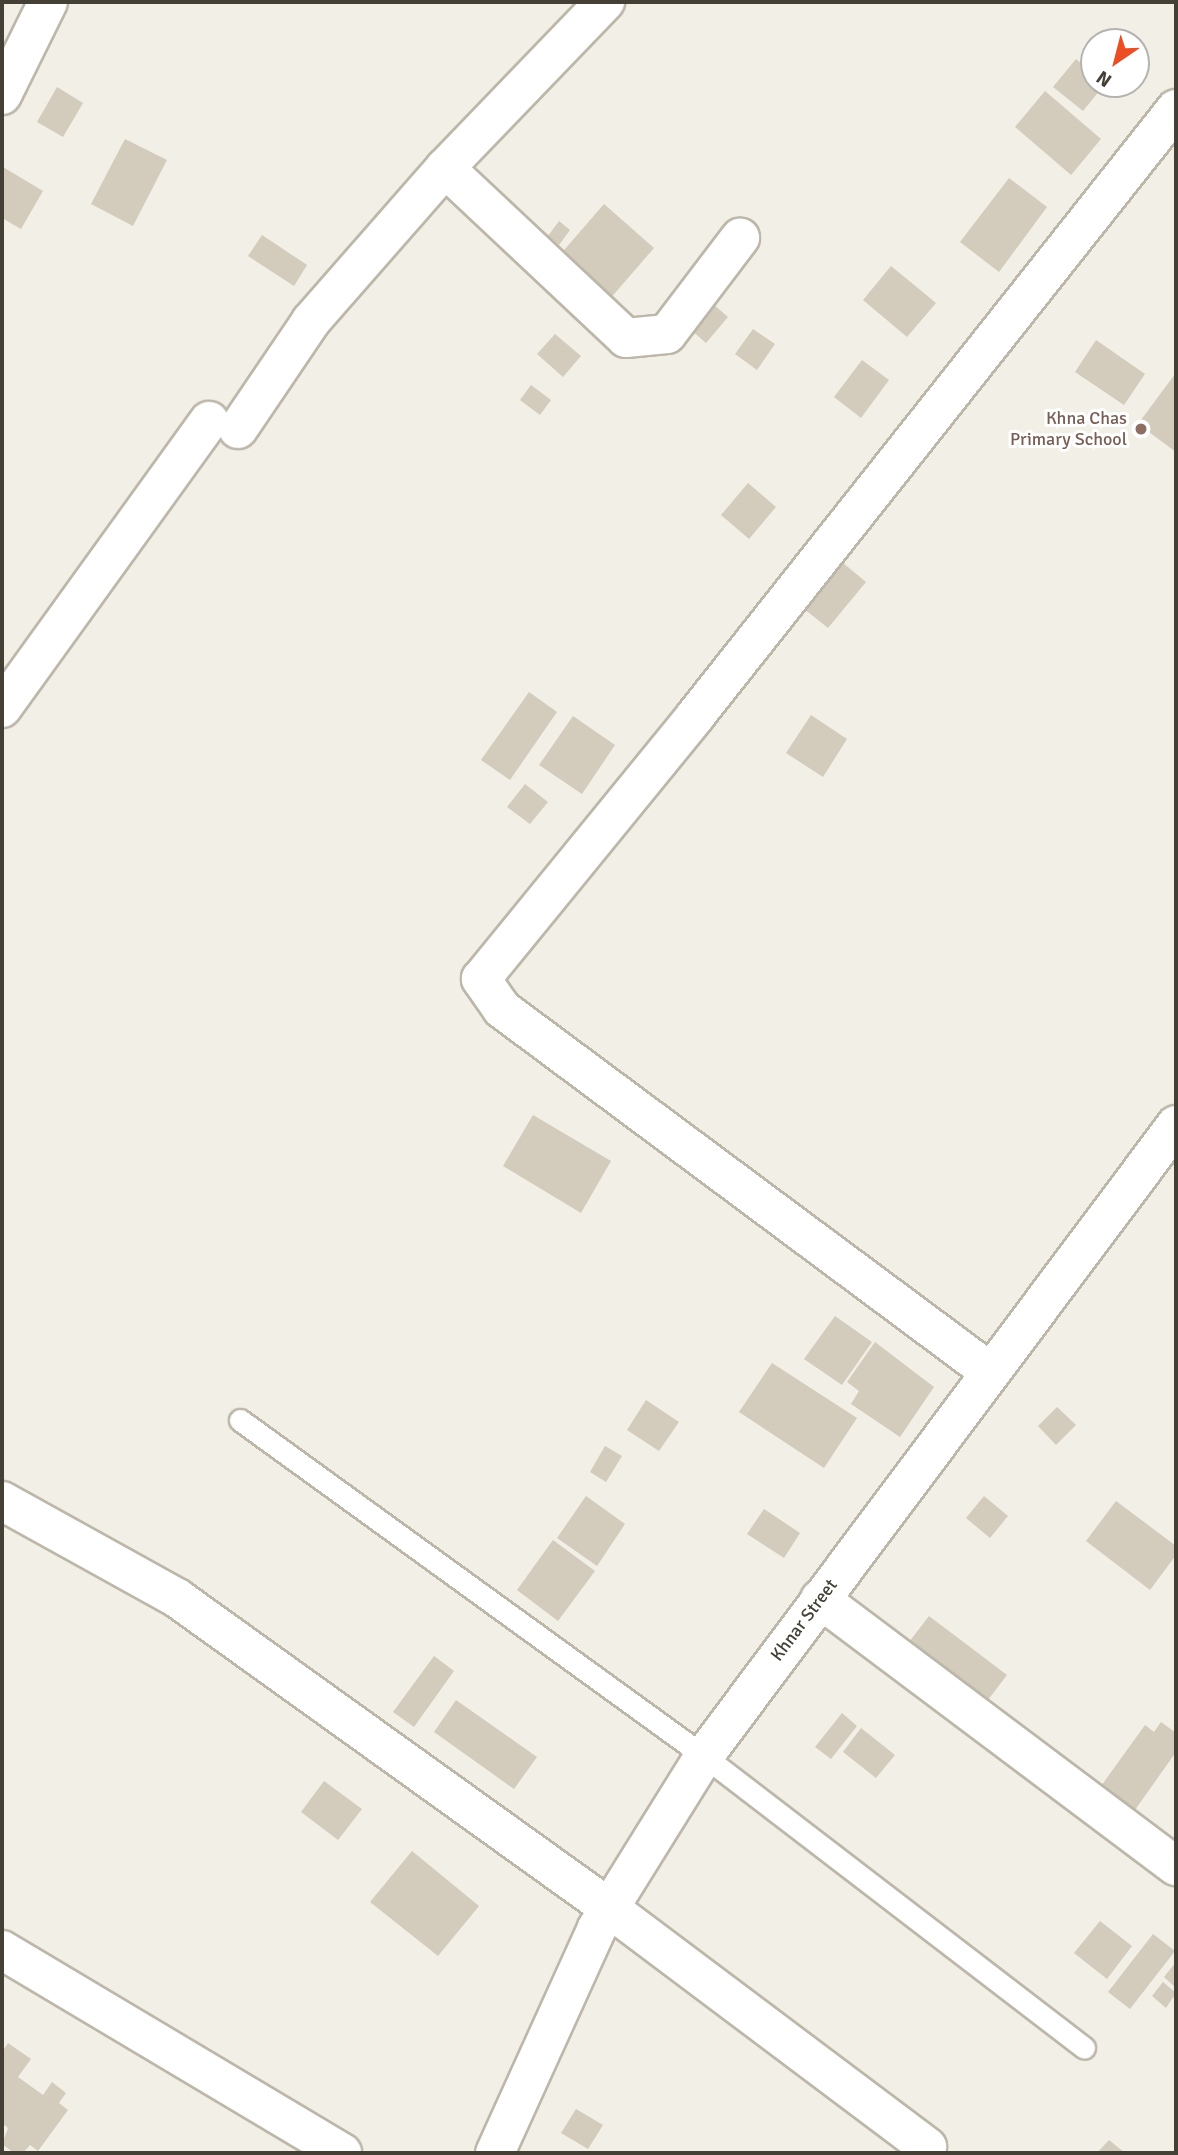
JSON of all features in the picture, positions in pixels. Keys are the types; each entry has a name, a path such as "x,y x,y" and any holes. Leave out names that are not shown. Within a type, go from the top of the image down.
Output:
{"street":[{"path":"2,95 48,2"},
{"path":"2,708 224,425 311,321 445,168 605,2"},
{"path":"990,1372 502,1009 481,979 696,715 1176,109"},
{"path":"445,168 626,338 667,334 740,238"},
{"name":"Khnar Street","path":"495,2153 609,1908 704,1756 990,1372 1171,1141"},
{"path":"2,1501 177,1598 609,1908 927,2147"},
{"path":"820,1599 1176,1866"},
{"path":"2,1950 342,2153"}],"lane":[{"path":"240,1420 704,1756 1084,2048"}],"building":[{"path":"1076,59 1080,63 1080,98 1094,98 1083,111 1053,87"},
{"path":"57,87 83,103 63,137 37,122"},
{"path":"1045,91 1101,139 1071,175 1015,127"},
{"path":"125,139 167,160 133,226 91,204"},
{"path":"3,167 43,191 21,229 2,218"},
{"path":"1009,178 1047,207 999,272 960,242"},
{"path":"604,204 654,248 602,308 552,264"},
{"path":"559,221 570,230 559,245 548,236"},
{"path":"262,235 307,265 294,286 248,256"},
{"path":"891,266 936,303 907,337 863,300"},
{"path":"705,297 728,317 706,343 683,323"},
{"path":"753,329 775,344 757,370 735,354"},
{"path":"555,334 581,356 563,377 537,354"},
{"path":"1096,340 1145,374 1124,405 1075,372"},
{"path":"862,360 889,380 861,418 834,397"},
{"path":"1176,375 1176,452 1138,424"},
{"path":"531,385 551,400 540,415 520,400"},
{"path":"748,483 776,507 749,539 721,515"},
{"path":"837,558 866,582 828,628 798,604"},
{"path":"529,692 557,712 510,780 481,760"},
{"path":"811,715 847,739 823,777 786,753"},
{"path":"573,716 615,745 582,794 539,765"},
{"path":"525,784 548,802 530,824 507,807"},
{"path":"533,1115 611,1161 581,1213 503,1166"},
{"path":"835,1316 872,1342 842,1385 804,1359"},
{"path":"875,1342 934,1387 900,1437 851,1404 859,1391 847,1382"},
{"path":"772,1363 857,1418 824,1468 739,1412"},
{"path":"646,1400 679,1422 659,1451 627,1430"},
{"path":"1057,1407 1076,1425 1056,1445 1038,1426"},
{"path":"605,1446 622,1456 606,1482 590,1472"},
{"path":"586,1496 625,1524 597,1566 557,1538"},
{"path":"984,1496 1008,1516 990,1538 966,1518"},
{"path":"1116,1501 1176,1546 1176,1555 1150,1590 1086,1541"},
{"path":"764,1509 800,1533 784,1558 747,1534"},
{"path":"553,1540 595,1571 558,1621 517,1590"},
{"path":"929,1616 1007,1675 981,1709 903,1650"},
{"path":"434,1656 454,1671 414,1727 393,1712"},
{"path":"456,1700 537,1757 514,1789 434,1732"},
{"path":"842,1713 857,1726 831,1759 815,1747"},
{"path":"1161,1722 1176,1733 1176,1752 1130,1817 1096,1793 1145,1725 1154,1732"},
{"path":"861,1728 895,1755 876,1778 843,1752"},
{"path":"324,1781 362,1809 338,1840 301,1812"},
{"path":"412,1851 479,1906 438,1956 370,1902"},
{"path":"1100,1921 1132,1946 1107,1979 1074,1953"},
{"path":"1153,1934 1175,1951 1130,2009 1108,1992"},
{"path":"1176,1962 1176,1988 1164,1977"},
{"path":"1163,1982 1176,1993 1166,2008 1152,1996"},
{"path":"8,2043 31,2059 18,2077 43,2095 52,2082 66,2093 59,2103 68,2110 38,2151 30,2145 23,2153 14,2153 2,2144 8,2128 2,2123 2,2052"},
{"path":"576,2109 603,2125 588,2149 561,2133"},
{"path":"1109,2140 1125,2153 1097,2153"}],"place":[{"name":"Khna Chas Primary School","path":"1141,429"}]}
